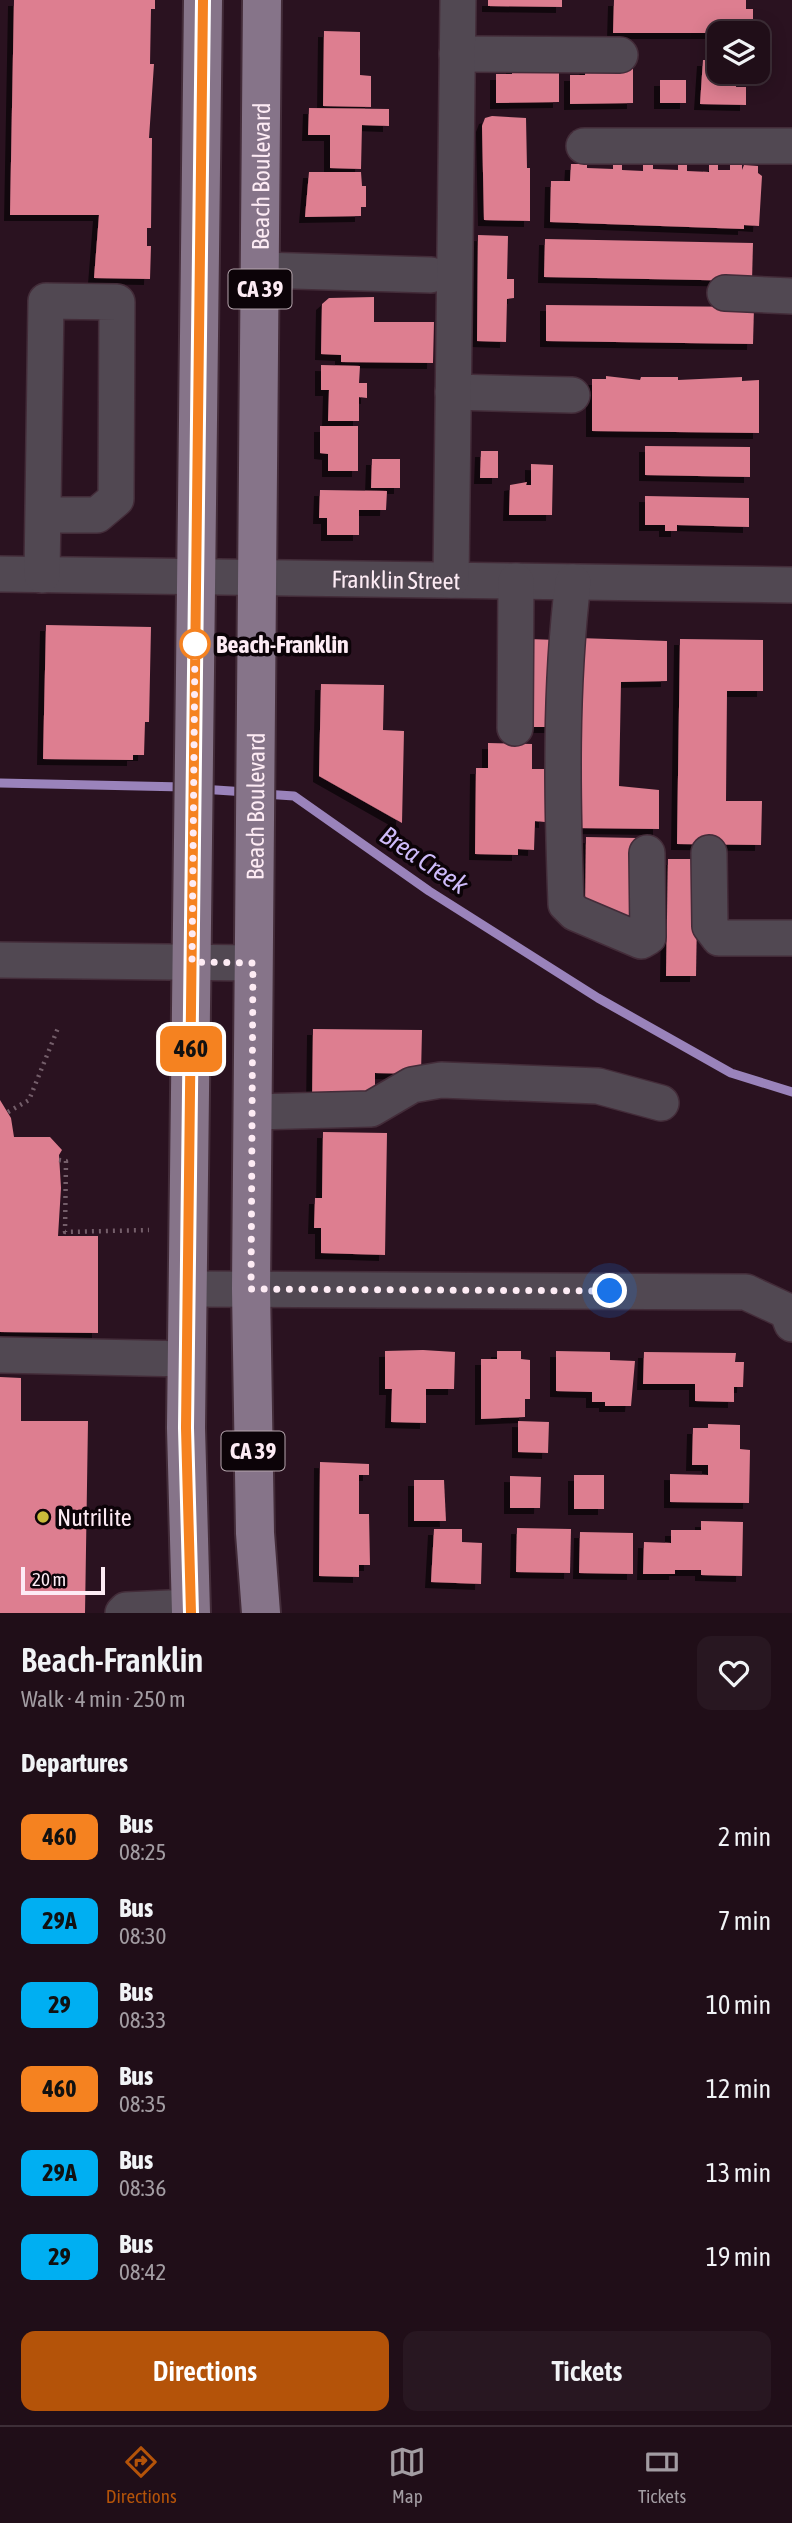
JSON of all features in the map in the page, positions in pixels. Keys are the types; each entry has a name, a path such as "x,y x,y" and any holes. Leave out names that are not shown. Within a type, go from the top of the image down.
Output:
{"main road":[{"name":"CA 39","path":"191,1610 187,1359 203,0"},
{"name":"Beach Boulevard","path":"261,1613 255,1521 251,1289 262,0"}],"street":[{"path":"451,580 458,0"},
{"path":"457,54 620,55"},
{"path":"584,146 792,146"},
{"path":"260,270 431,275"},
{"path":"725,293 792,296"},
{"path":"42,575 46,301 117,302 116,499 97,515 44,515"},
{"path":"453,392 572,395"},
{"name":"Franklin Street","path":"0,574 792,585"},
{"path":"514,728 516,581"},
{"path":"573,582 567,633 563,831 566,904 575,913 641,941 648,937 647,853"},
{"path":"709,853 710,926 719,938 792,938"},
{"path":"0,960 253,963"},
{"path":"252,1112 371,1109 412,1085 441,1080 598,1086 661,1103"},
{"path":"188,1289 746,1292 789,1317"},
{"path":"0,1355 187,1359"},
{"path":"123,1613 126,1610 191,1610"}],"path":[{"path":"8,1112 29,1100 58,1028"},
{"path":"59,1160 66,1161 61,1228 65,1232 149,1230"}],"building":[{"path":"14,0 155,0 155,9 151,9 150,64 154,64 149,138 152,138 151,228 147,228 147,246 151,246 150,279 94,278 99,215 10,215"},
{"path":"488,0 562,0 562,7 488,6"},
{"path":"614,0 746,0 746,9 753,9 753,21 707,21 707,33 613,33"},
{"path":"324,31 360,32 360,75 371,76 371,107 323,106"},
{"path":"703,60 707,60 707,84 736,84 736,87 746,87 746,105 700,104"},
{"path":"512,61 559,62 559,102 496,103 496,74 512,74"},
{"path":"586,63 633,63 633,103 570,104 570,75 585,75"},
{"path":"660,80 686,80 686,103 660,103"},
{"path":"309,108 389,109 389,126 362,125 361,169 330,168 330,135 308,135"},
{"path":"485,118 526,118 530,221 484,220 482,126"},
{"path":"571,164 613,169 613,165 622,165 622,170 643,171 643,165 653,165 653,169 678,170 678,165 687,165 687,171 709,172 709,165 718,165 718,170 730,170 730,164 742,164 742,170 744,165 758,166 758,173 762,176 759,226 744,225 744,229 550,222 551,181 570,181"},
{"path":"309,172 361,172 362,186 366,186 366,207 361,207 361,216 305,217"},
{"path":"478,235 508,236 507,279 514,279 514,298 507,299 506,342 477,341"},
{"path":"545,239 753,243 752,281 544,277"},
{"path":"374,297 374,322 434,322 433,363 341,362 341,355 321,354 322,304 329,298"},
{"path":"546,305 754,307 753,344 546,341"},
{"path":"321,365 360,366 359,383 367,383 367,398 359,397 359,421 328,421 329,390 321,390"},
{"path":"606,376 640,380 641,377 678,377 678,380 742,377 742,381 759,380 759,433 592,431 592,379 606,379"},
{"path":"320,426 358,426 358,471 328,471 328,454 320,453"},
{"path":"645,446 750,447 750,477 645,475"},
{"path":"481,451 498,451 498,478 480,478"},
{"path":"372,459 400,459 400,488 371,488"},
{"path":"531,464 553,465 552,515 509,515 510,485 527,482 526,485 531,485"},
{"path":"320,490 387,491 386,510 359,510 359,535 327,535 327,518 319,518"},
{"path":"645,496 749,498 749,527 677,525 677,531 665,531 665,525 645,525"},
{"path":"46,625 151,627 149,722 145,722 144,755 133,755 133,760 43,759"},
{"path":"579,638 667,641 667,681 621,682 619,786 659,790 659,829 577,828"},
{"path":"528,639 557,640 555,727 527,727"},
{"path":"680,639 763,640 763,691 727,691 726,801 762,801 761,845 677,844"},
{"path":"321,684 384,685 383,730 404,731 402,823 319,776"},
{"path":"488,743 532,744 532,769 545,769 545,822 535,821 534,850 518,849 518,855 475,854 476,768 488,768"},
{"path":"586,837 637,838 636,916 585,915"},
{"path":"668,859 698,859 696,976 666,976"},
{"path":"313,1029 422,1030 421,1074 375,1073 375,1104 312,1104"},
{"path":"0,1100 11,1118 14,1137 50,1137 62,1150 59,1155 61,1188 58,1236 98,1236 98,1333 0,1332"},
{"path":"323,1132 387,1133 385,1255 321,1253 321,1228 314,1228 315,1198 322,1198"},
{"path":"385,1351 455,1352 454,1389 426,1389 426,1423 391,1422 392,1389 385,1389"},
{"path":"497,1351 521,1351 521,1359 530,1360 530,1399 525,1399 525,1417 481,1419 481,1359 497,1359"},
{"path":"556,1351 610,1352 610,1360 635,1361 631,1406 605,1406 605,1402 592,1402 592,1392 556,1391"},
{"path":"644,1352 736,1353 735,1362 744,1362 743,1387 734,1387 734,1402 695,1401 695,1384 643,1384"},
{"name":"Nutrilite","path":"0,1377 21,1378 21,1421 88,1421 85,1613 0,1613"},
{"path":"518,1421 549,1422 548,1453 518,1452"},
{"path":"708,1424 740,1425 740,1449 750,1450 749,1503 670,1502 670,1474 708,1475 708,1465 692,1465 693,1428 708,1428"},
{"path":"320,1462 369,1464 369,1475 359,1475 359,1514 369,1514 370,1565 359,1565 359,1577 319,1576"},
{"path":"574,1475 604,1475 604,1509 574,1509"},
{"path":"510,1476 541,1477 540,1508 510,1508"},
{"path":"414,1480 444,1480 446,1521 414,1521"},
{"path":"701,1521 743,1522 742,1576 701,1575 701,1570 675,1570 675,1574 643,1574 644,1542 671,1543 671,1530 701,1530"},
{"path":"517,1528 571,1529 570,1573 516,1572"},
{"path":"434,1529 462,1529 462,1542 482,1543 481,1584 431,1582"},
{"path":"580,1532 633,1533 633,1574 579,1573"}],"waterway":[{"name":"Brea Creek","path":"0,783 184,787"},
{"name":"Brea Creek","path":"201,789 246,792"},
{"name":"Brea Creek","path":"264,794 294,796 429,891 598,998 731,1073 792,1092"}],"bus line":[{"name":"460","path":"191,1613 186,1428 203,0"}],"place":[{"name":"Beach-Franklin","path":"195,644"},
{"name":"Nutrilite","path":"43,1517"}],"route":[{"path":"195,644 192,962 253,963 251,1289 610,1291"}]}
